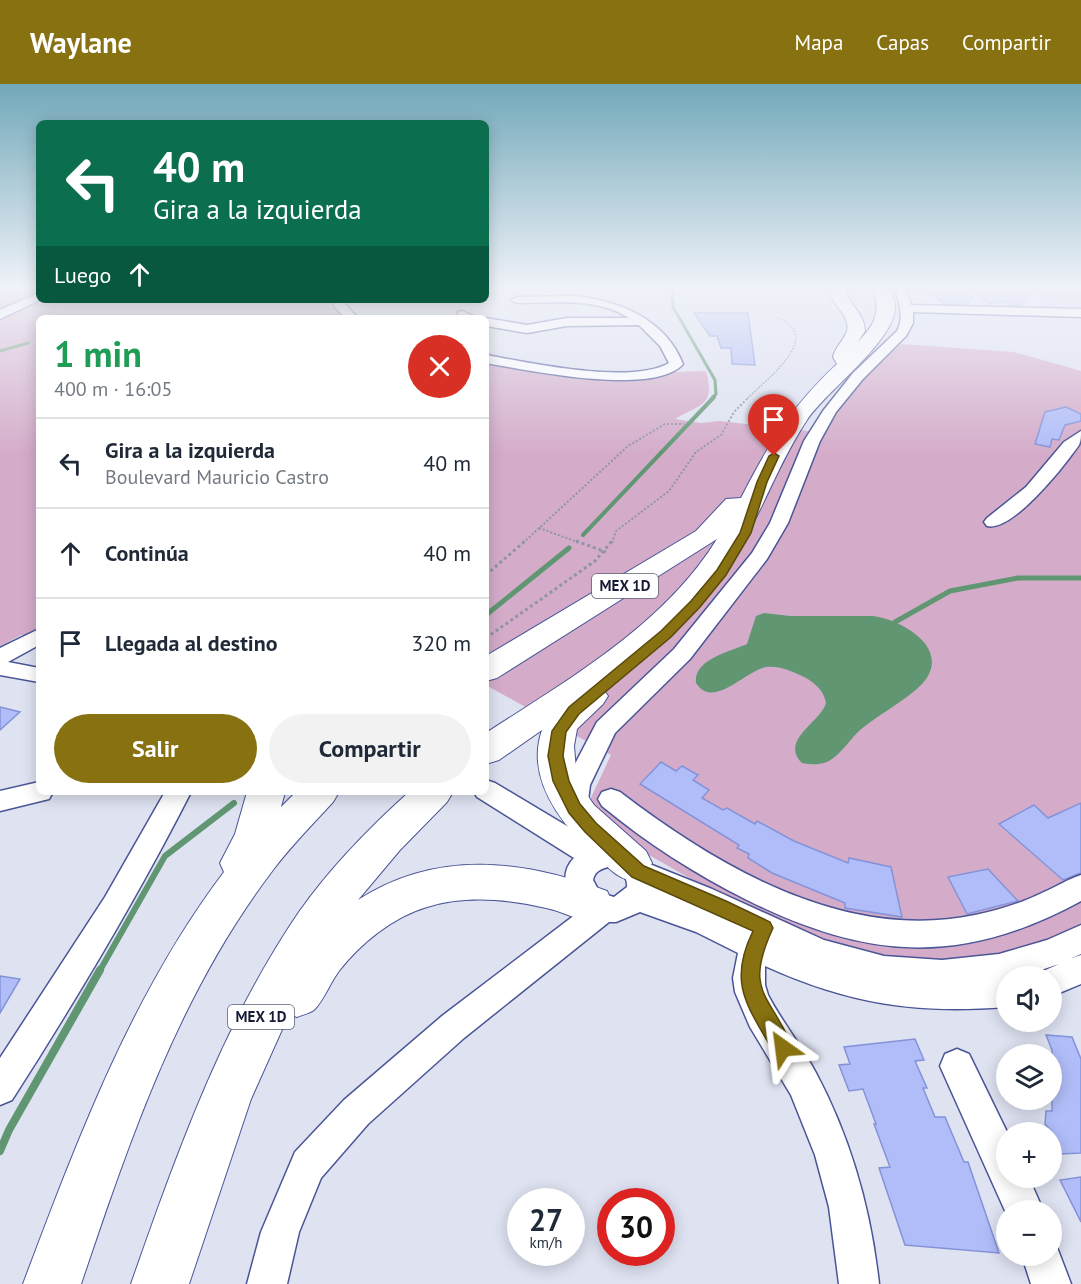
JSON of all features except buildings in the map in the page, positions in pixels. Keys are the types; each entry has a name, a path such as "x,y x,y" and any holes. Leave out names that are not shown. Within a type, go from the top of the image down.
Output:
{"highway":[{"path":"842,359 849,342"},
{"name":"MEX 1D","path":"489,749 617,661 670,614 709,572 725,548 755,482 796,405 861,342"},
{"name":"MEX 1D","path":"489,668 705,537 755,482 802,412 866,342"},
{"path":"489,653 685,539 755,482"},
{"path":"636,877 574,808 564,789 557,765 556,746 561,726 574,710 666,634 709,589 733,556 746,533 755,482"},
{"path":"203,936 254,835 265,795"},
{"path":"52,1284 90,1178 142,1049 175,982 203,936 253,865 317,795"},
{"name":"MEX 1D","path":"160,1284 222,1104 244,1051 283,977 316,923 371,854 431,795"},
{"path":"189,1195 250,1089 306,979 330,948 366,916 416,891 448,883 474,880 514,882 592,900"},
{"path":"30,1284 90,1178"}],"street":[{"path":"489,360 557,371 613,376 643,375 672,370 676,364 662,342"},
{"path":"574,808 577,784 605,728 682,654 760,555 780,523 812,441 830,411 858,376 893,342"},
{"path":"993,522 1045,478 1073,441 1081,436"},
{"path":"5,648 36,637"},
{"path":"5,648 36,646"},
{"path":"0,668 36,674"},
{"path":"489,791 588,852 622,857 636,877 705,923 760,937 814,972 917,974 970,972 999,969 1079,950"},
{"path":"0,801 36,793"},
{"path":"0,1088 98,939 138,871 176,795"},
{"path":"611,799 666,841 722,874 807,913 859,929 927,934 985,928 1032,912 1081,887"},
{"path":"548,828 569,855 592,900"},
{"path":"600,855 589,860 582,867 578,876 592,900 616,909 627,906 636,877"},
{"path":"267,1284 280,1232 309,1165 356,1113 592,900"},
{"path":"852,973 859,929"},
{"path":"760,937 749,976 751,990 760,1011 802,1082 821,1122 849,1214 859,1284"},
{"path":"1062,970 1079,950"},
{"path":"852,973 882,990 963,995 996,993"},
{"path":"957,1066 996,1149"},
{"path":"1045,1266 1051,1284"}],"path":[{"path":"489,636 606,552 616,531 669,491 696,452 721,435 734,412 792,352 795,342"},
{"path":"489,572 580,489 612,463 628,446 665,424 684,424"},
{"path":"539,528 606,552"}],"shaded area":[{"path":"0,342 36,342 36,636 21,635 0,646"},
{"path":"901,344 1014,352 1081,371 1081,926 1037,949 962,962 846,953 705,887 628,842 588,804 611,755 489,687 489,353 515,360 569,369 649,373 706,371 709,383 707,398 698,407 675,419 701,423 720,421 825,433 831,419 863,377"},
{"path":"764,613 790,616 873,616 894,622 906,627 924,643 930,652 932,663 929,674 917,689 866,725 833,758 819,764 802,763 796,755 795,747 798,739 823,710 826,703 821,691 813,683 792,671 766,667 720,691 703,690 696,683 697,675 707,662 747,644 756,616"}],"waterway":[{"path":"693,342 715,380 716,394 712,398"},
{"path":"0,351 28,343"},
{"path":"583,535 714,397"},
{"path":"489,613 569,548"},
{"path":"895,622 950,591 1018,578 1081,578"},
{"path":"99,972 165,856 234,803"},
{"path":"0,1151 9,1130 100,970"}],"route":[{"path":"774,456 762,482 746,533 722,572 696,604 666,634 574,710 559,731 556,756 561,781 574,808 591,827 632,863 638,872 720,906 764,928 755,947 749,976 751,990 760,1011 783,1048"}]}
